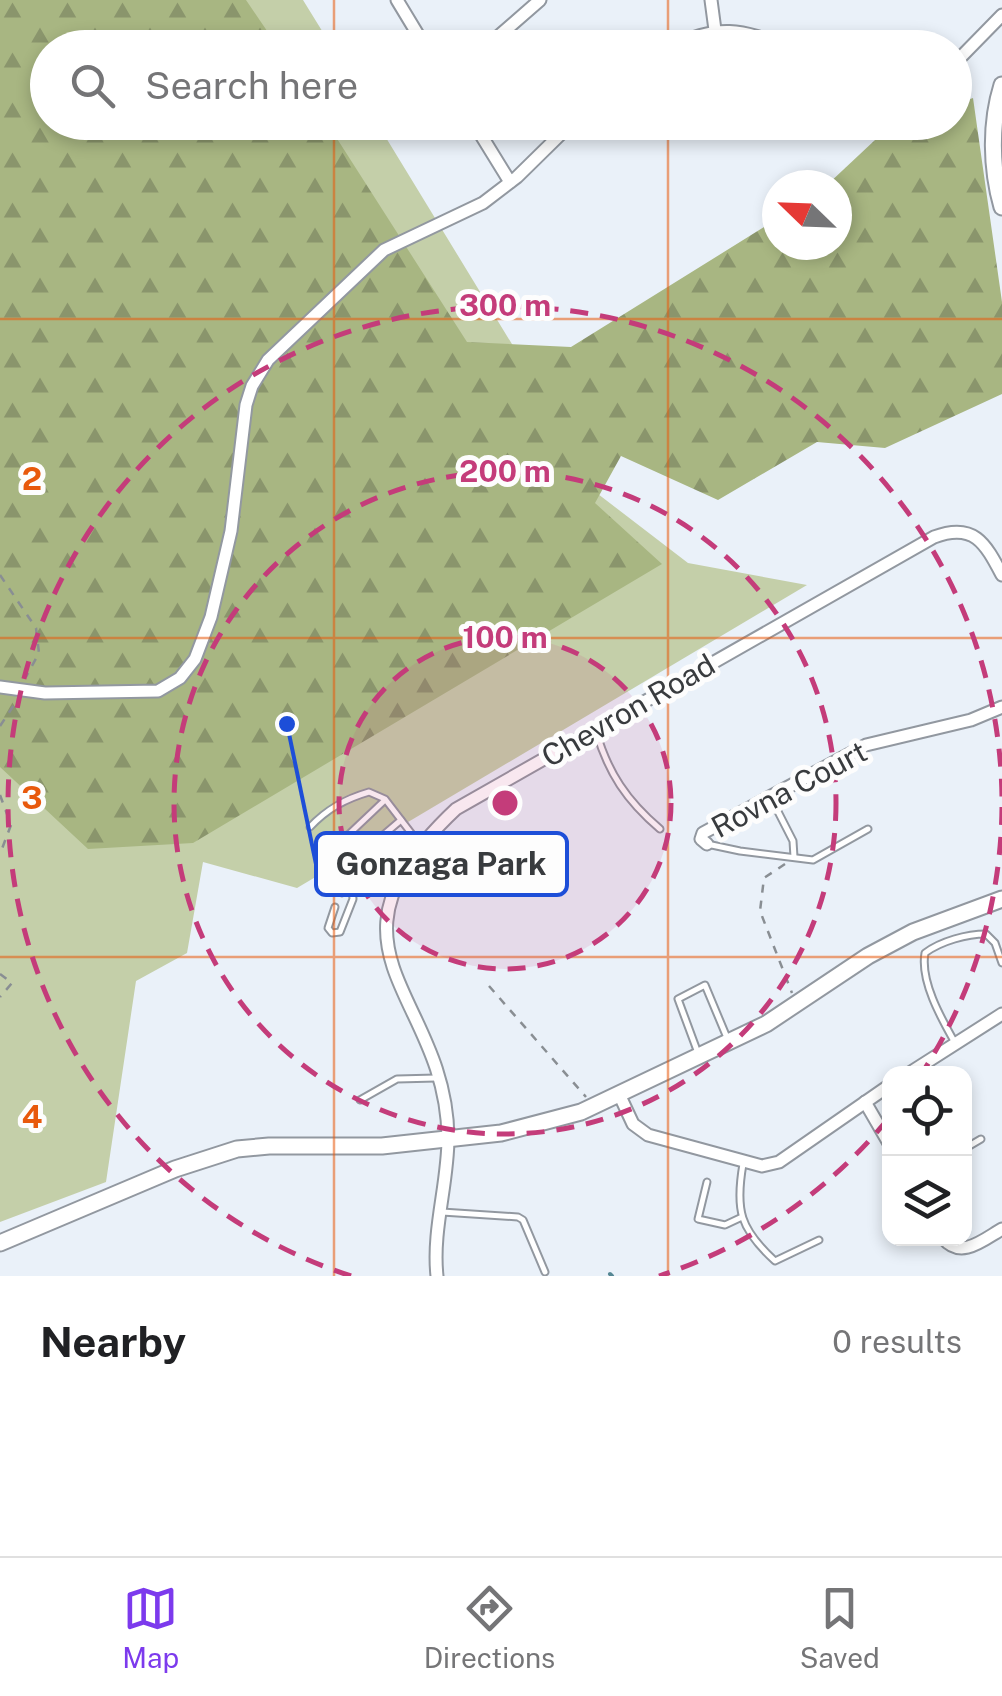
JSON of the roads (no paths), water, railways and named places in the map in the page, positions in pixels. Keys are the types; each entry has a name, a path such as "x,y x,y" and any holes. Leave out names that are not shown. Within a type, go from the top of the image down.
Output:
{"street":[{"path":"397,0 415,30"},
{"path":"506,30 540,0"},
{"path":"711,0 715,30"},
{"path":"972,46 1002,15"},
{"path":"1002,86 994,156 1002,207"},
{"path":"484,140 510,182"},
{"path":"0,687 22,691 158,691 180,678 195,659 211,617 230,531 246,405 268,360 384,250 483,203 554,140"},
{"name":"Chevron Road","path":"437,1276 439,1212 448,1139 439,1078 390,964 386,945 390,902 421,846 456,809 945,533 962,531 979,539 1002,574"},
{"name":"Rovna Court","path":"707,844 702,833 866,745 971,720 1002,706"},
{"path":"0,1243 174,1169 237,1150 269,1146 382,1146 448,1139 530,1127 593,1106 729,1043 868,956 914,932 1002,899"},
{"path":"921,1066 1002,1014"},
{"path":"619,1094 633,1124 648,1135 743,1164 762,1166 779,1162 882,1091"},
{"path":"865,1102 882,1131"},
{"path":"972,1245 1002,1229"}],"lane":[{"path":"596,731 606,762 626,797 660,829"},
{"path":"310,827 325,812 350,797 368,792 385,800 421,846"},
{"path":"770,796 793,840 794,858"},
{"path":"347,836 385,800"},
{"path":"342,893 367,849 400,820"},
{"path":"707,844 814,860 868,829"},
{"path":"335,907 328,928 332,933 340,932 349,910 354,890 352,876"},
{"path":"956,1044 936,1004 925,954 934,947 986,934 995,943 1002,962"},
{"path":"700,1057 678,998 704,985 729,1043"},
{"path":"360,1100 398,1078 439,1078"},
{"path":"972,1145 981,1140"},
{"path":"743,1164 737,1198 742,1217 763,1250 776,1262 820,1240"},
{"path":"706,1182 698,1220 724,1225 742,1217"},
{"path":"439,1212 518,1217 523,1220 545,1272"}],"place":[{"name":"Gonzaga Park","path":"287,724"}]}
